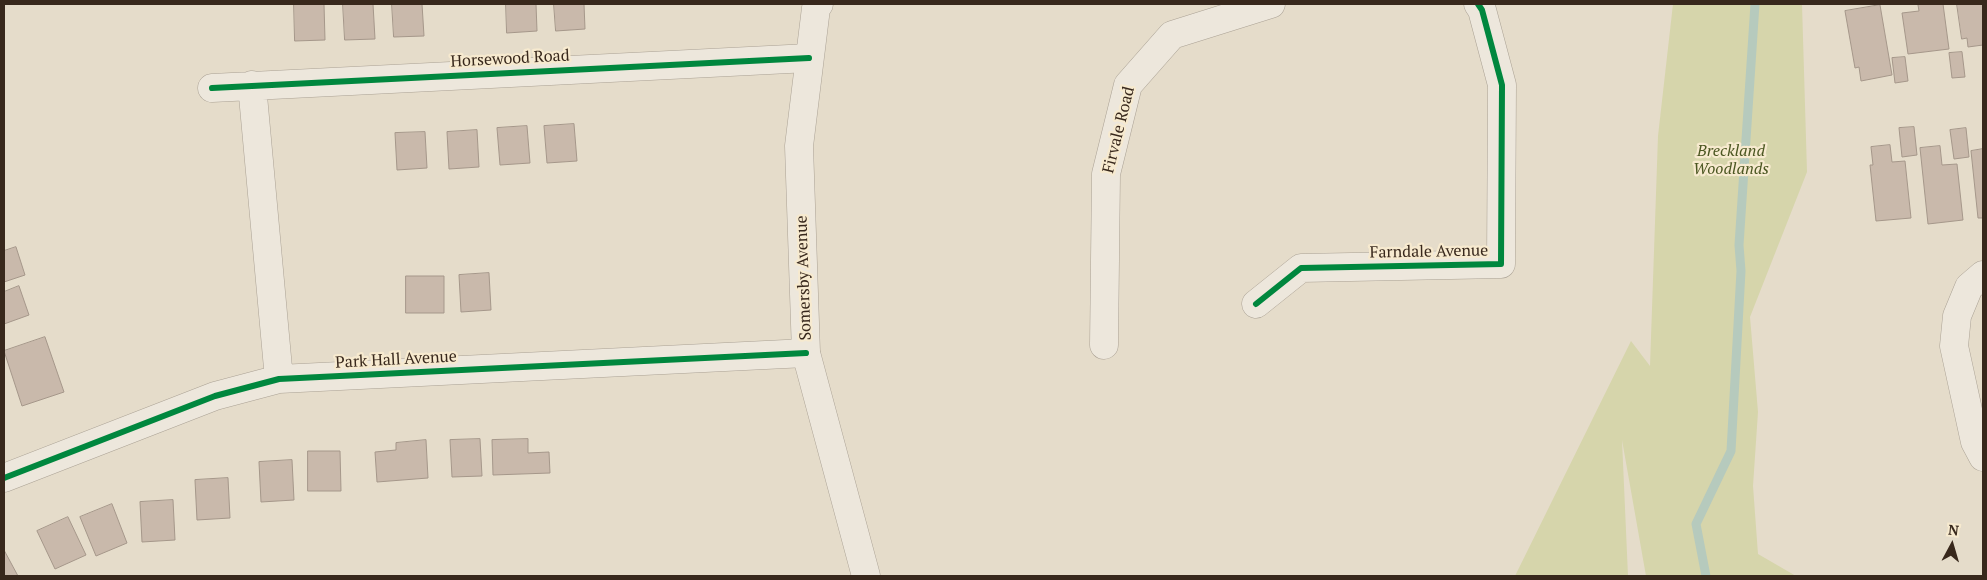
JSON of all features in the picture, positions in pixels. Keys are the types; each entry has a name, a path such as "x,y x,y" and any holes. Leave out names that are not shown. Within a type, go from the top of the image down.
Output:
{"street":[{"name":"Somersby Avenue","path":"818,4 799,146 806,353 866,576"},
{"name":"Firvale Road","path":"1104,345 1106,174 1128,85 1172,35 1271,4"},
{"name":"Farndale Avenue","path":"1256,304 1301,268 1391,268 1501,264 1502,85 1482,10 1478,4"},
{"name":"Horsewood Road","path":"212,88 810,58"},
{"path":"252,86 279,379"},
{"path":"1983,275 1969,287 1957,316 1954,346 1975,442 1983,457"},
{"name":"Park Hall Avenue","path":"4,478 215,396 279,379 806,353"}],"green space":[{"name":"Breckland Woodlands","path":"1673,4 1802,4 1807,172 1750,317 1758,412 1753,486 1758,554 1796,576 1646,576 1622,440 1628,576 1515,576 1631,341 1650,366 1658,136"}],"building":[{"path":"294,4 324,4 325,40 295,41"},
{"path":"343,4 373,4 375,39 345,40"},
{"path":"392,4 422,4 424,36 394,37"},
{"path":"506,4 536,4 537,31 507,33"},
{"path":"554,4 584,4 585,29 556,31"},
{"path":"1943,4 1949,49 1908,54 1902,13 1919,11 1918,5"},
{"path":"1957,4 1983,4 1983,45 1968,47 1967,38 1962,39"},
{"path":"1880,5 1892,75 1861,81 1859,67 1855,68 1845,11"},
{"path":"1962,52 1965,77 1952,78 1949,53"},
{"path":"1905,57 1908,81 1895,83 1892,58"},
{"path":"574,124 577,161 547,163 544,126"},
{"path":"527,126 530,163 500,165 497,128"},
{"path":"1914,127 1917,155 1902,157 1899,128"},
{"path":"1966,128 1969,157 1954,159 1950,130"},
{"path":"477,130 479,167 449,169 447,132"},
{"path":"425,132 427,168 397,170 395,133"},
{"path":"1890,145 1892,162 1905,161 1911,218 1876,221 1870,165 1873,165 1871,147"},
{"path":"1940,146 1942,165 1957,164 1963,220 1928,224 1920,148"},
{"path":"1983,149 1983,218 1978,218 1971,151"},
{"path":"16,247 25,275 4,282 4,251"},
{"path":"489,273 491,310 461,312 459,275"},
{"path":"406,276 444,276 444,313 406,313"},
{"path":"19,286 29,315 4,324 4,292"},
{"path":"45,337 64,392 22,406 4,351"},
{"path":"480,439 482,476 452,477 450,440"},
{"path":"528,439 528,453 549,452 550,473 493,475 492,440"},
{"path":"426,440 428,478 377,482 375,452 396,450 396,443"},
{"path":"308,451 340,451 341,491 308,491"},
{"path":"292,460 294,500 261,502 259,462"},
{"path":"228,478 230,518 197,520 195,480"},
{"path":"173,500 175,540 142,542 140,502"},
{"path":"112,504 127,543 96,556 80,517"},
{"path":"68,517 86,555 55,569 37,531"},
{"path":"4,550 18,576 4,576"}],"waterway":[{"path":"1706,576 1696,524 1731,451 1741,271 1739,245 1755,4"}],"cycle path":[{"path":"1256,304 1301,268 1501,264 1502,85 1482,10 1478,4"},
{"path":"212,88 809,58"},
{"path":"4,478 215,396 279,379 806,353"}]}
